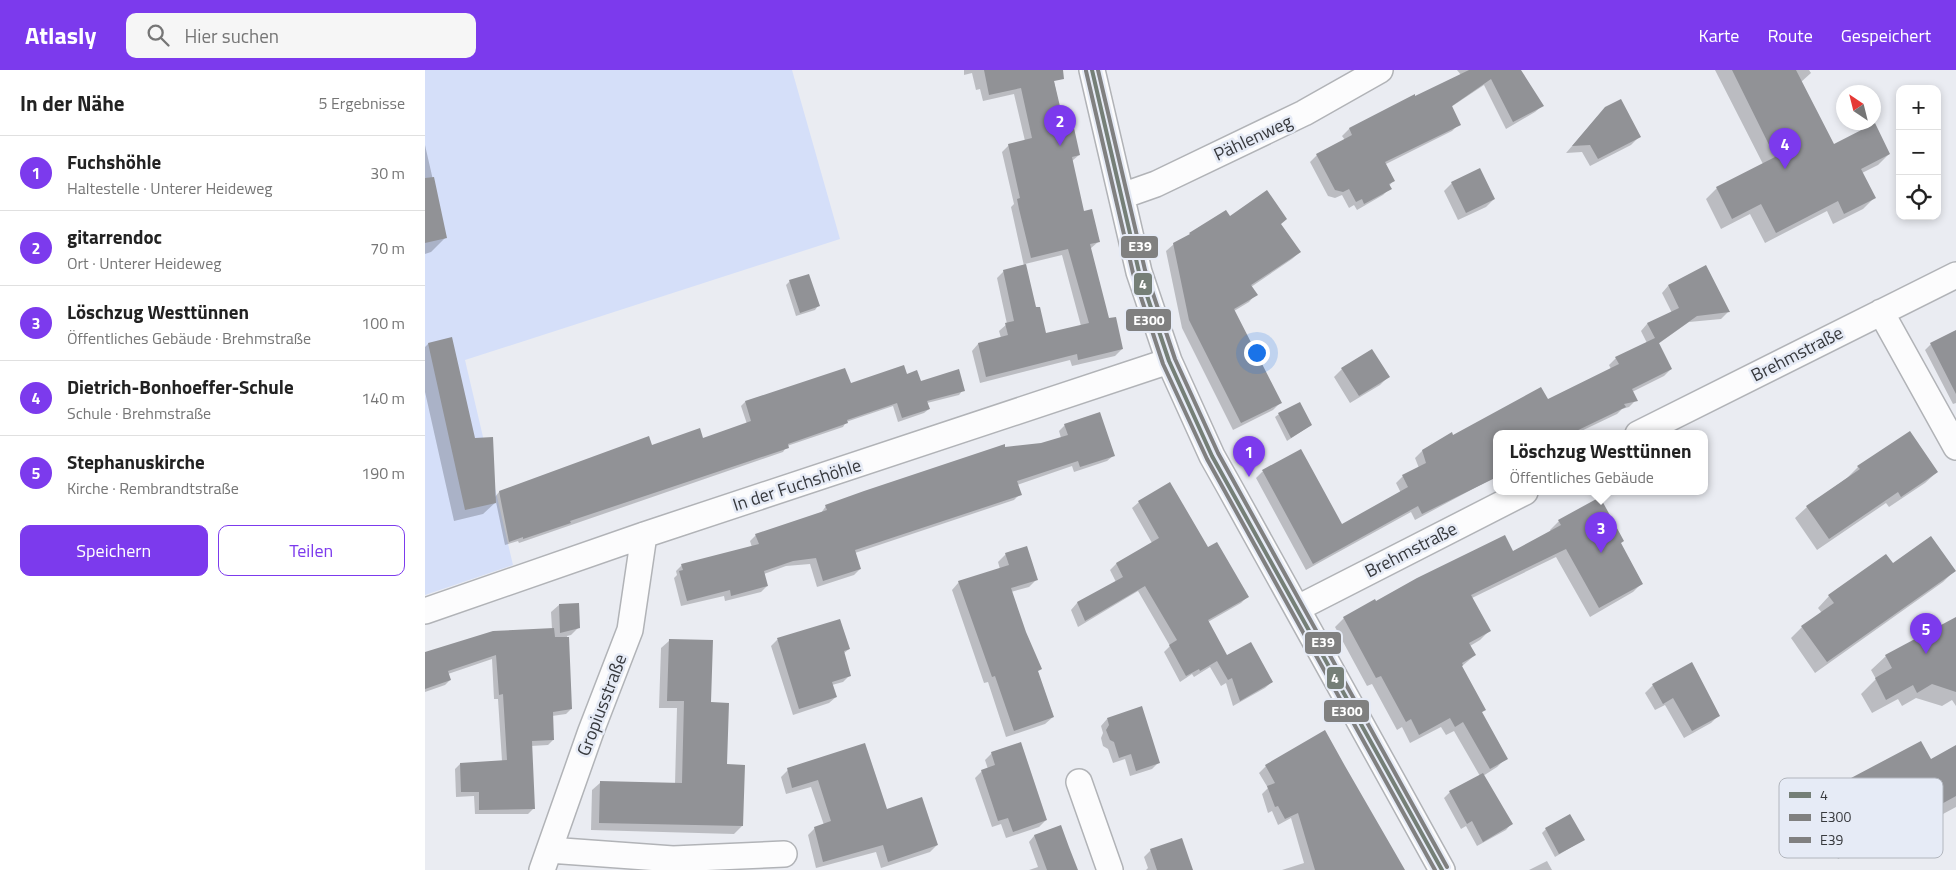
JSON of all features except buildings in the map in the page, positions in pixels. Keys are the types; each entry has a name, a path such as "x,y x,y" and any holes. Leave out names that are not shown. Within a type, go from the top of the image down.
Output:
{"street":[{"path":"1092,70 1139,272 1169,361 1212,456 1442,870"},
{"name":"Pählenweg","path":"1122,196 1156,184 1304,114 1380,70"},
{"name":"Brehmstraße","path":"1646,430 1956,275"},
{"path":"1881,312 1956,447"},
{"name":"In der Fuchshöhle","path":"425,611 644,535 1169,361"},
{"name":"Brehmstraße","path":"1297,608 1519,495"},
{"name":"Gropiusstraße","path":"546,860 591,731 630,630 644,535"},
{"path":"1079,782 1111,870"},
{"path":"546,860 673,859 784,854"}],"shaded area":[{"path":"425,70 792,70 840,239 465,360 513,565 425,595"}],"transit line":[{"name":"4","path":"1092,70 1139,272 1169,361 1212,456 1442,870"},
{"name":"E39","path":"1098,70 1145,270 1175,359 1218,453 1447,867"},
{"name":"E300","path":"1086,71 1133,273 1163,364 1207,459 1435,870"}],"place":[{"name":"gitarrendoc","path":"1060,146"},
{"name":"Dietrich-Bonhoeffer-Schule","path":"1785,169"},
{"name":"Fuchshöhle","path":"1249,477"},
{"name":"Löschzug Westtünnen","path":"1601,553"},
{"name":"Stephanuskirche","path":"1926,654"}]}
